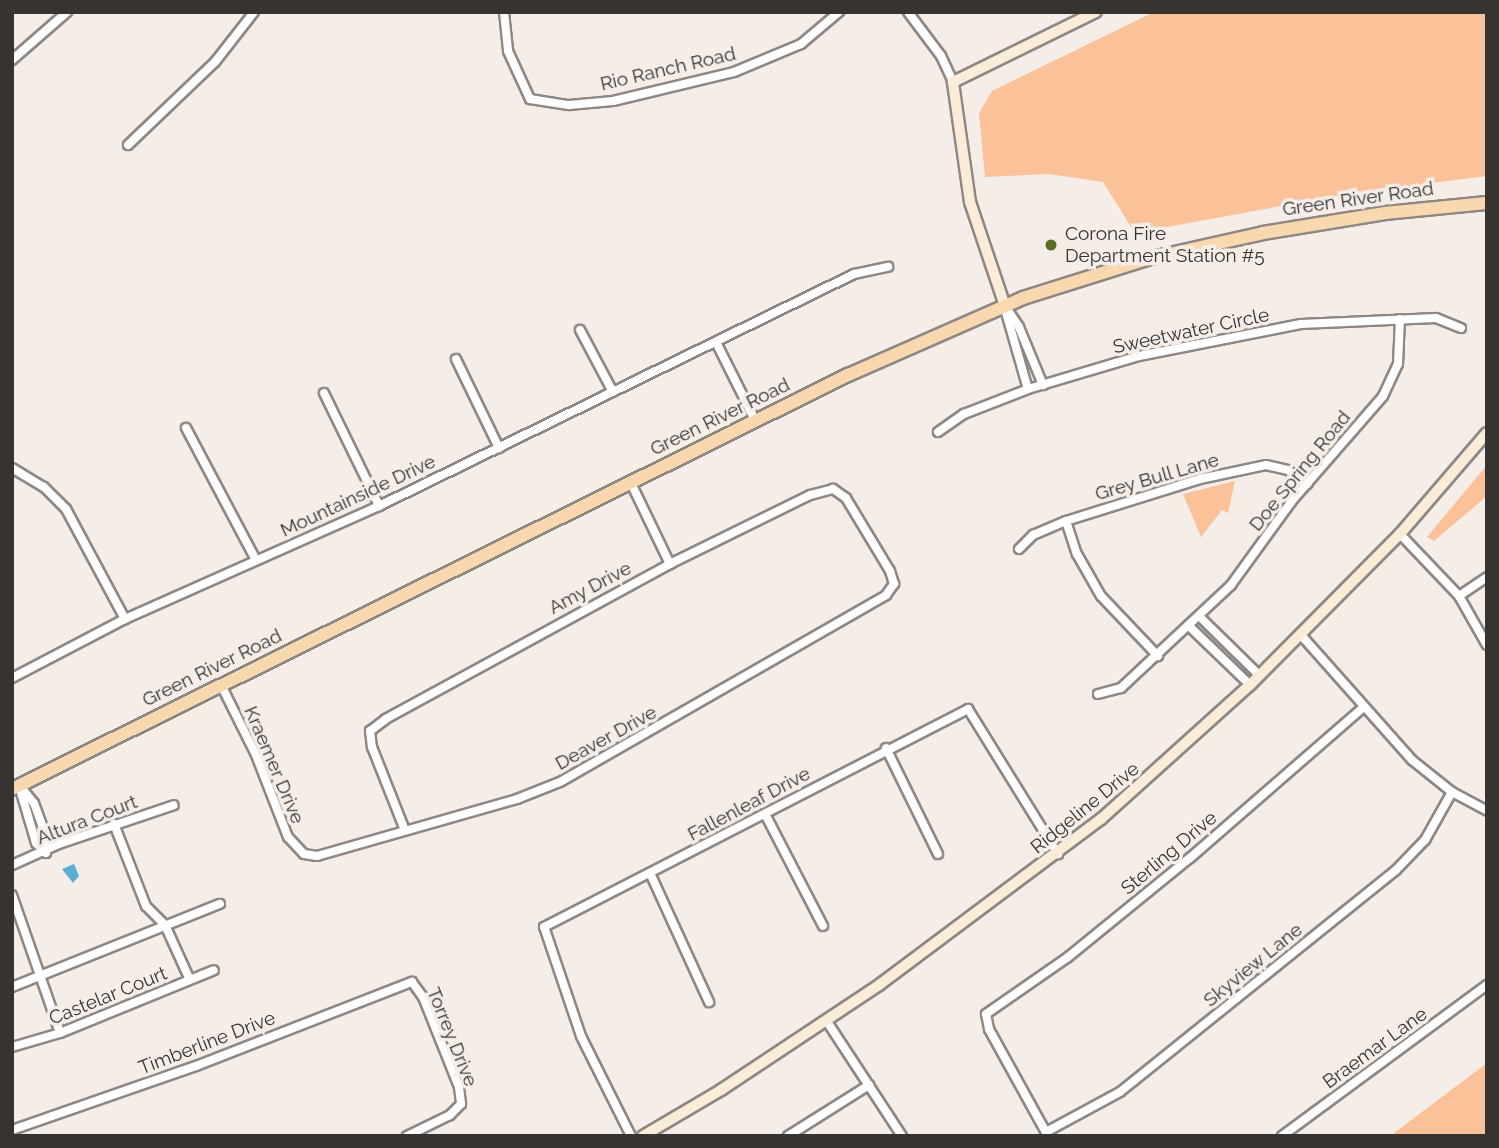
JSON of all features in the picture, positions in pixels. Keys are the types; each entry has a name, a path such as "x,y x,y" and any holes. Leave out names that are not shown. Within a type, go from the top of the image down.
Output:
{"main road":[{"name":"Green River Road","path":"16,787 892,354 1005,306 1136,262 1228,240 1336,219 1487,203"}],"street":[{"path":"12,60 66,12"},
{"path":"128,145 215,62 254,12"},
{"name":"Rio Ranch Road","path":"504,12 508,51 530,99 569,104 613,101 734,72 801,44 839,12"},
{"path":"908,12 941,56 953,82 970,202 1005,306 1008,332 1028,389"},
{"path":"953,82 1096,12"},
{"name":"Mountainside Drive","path":"12,678 125,619 379,506 854,274 888,267"},
{"path":"1005,306 1019,327 1044,385"},
{"name":"Doe Spring Road","path":"1098,694 1121,688 1190,627 1231,585 1308,484 1383,396 1398,364 1400,318"},
{"name":"Sweetwater Circle","path":"938,432 964,414 1028,389 1139,356 1301,324 1436,318 1461,328"},
{"path":"580,330 613,392"},
{"path":"716,342 756,422"},
{"path":"456,359 499,448"},
{"path":"324,393 379,506"},
{"path":"186,428 256,560"},
{"name":"Ridgeline Drive","path":"643,1136 826,1020 1058,854 1260,676 1400,534 1487,433"},
{"name":"Grey Bull Lane","path":"1019,550 1033,535 1131,498 1266,465 1288,470 1308,484"},
{"path":"12,468 44,487 66,509 125,619"},
{"path":"631,483 670,564"},
{"name":"Amy Drive","path":"404,828 370,731 670,564 810,495 833,489 846,498 894,584"},
{"path":"1066,521 1077,554 1101,596 1158,656"},
{"path":"1400,534 1458,596 1487,645"},
{"path":"1458,596 1487,577"},
{"name":"Deaver Drive","path":"304,855 317,856 404,828 517,799 560,782 815,640 886,595 894,584"},
{"path":"1200,617 1260,676"},
{"path":"1190,627 1250,685"},
{"path":"1301,635 1412,761 1452,792 1487,811"},
{"name":"Kraemer Drive","path":"221,685 256,755 288,837 304,855"},
{"name":"Sterling Drive","path":"1047,1134 989,1030 986,1014 1068,957 1190,858 1364,707"},
{"name":"Fallenleaf Drive","path":"631,1136 581,1036 544,927 765,814 886,748 968,709 1058,854"},
{"path":"886,748 938,854"},
{"path":"16,787 36,844 46,853"},
{"name":"Skyview Lane","path":"1047,1134 1120,1092 1396,870 1425,840 1452,792"},
{"name":"Altura Court","path":"12,865 114,824 174,805"},
{"path":"765,814 823,926"},
{"path":"114,824 146,906 165,925 190,980"},
{"path":"650,873 709,1002"},
{"path":"12,895 38,978 60,1034"},
{"path":"12,987 220,904"},
{"name":"Castelar Court","path":"12,1047 60,1034 214,970"},
{"name":"Torrey Drive","path":"407,1136 450,1115 461,1104 459,1087 428,1010 412,982"},
{"name":"Timberline Drive","path":"12,1130 196,1066 412,982"},
{"name":"Braemar Lane","path":"1282,1136 1487,985"},
{"path":"826,1020 902,1136"},
{"path":"788,1136 869,1085"}],"shaded area":[{"path":"1154,12 1487,12 1487,176 1346,194 1135,233 1103,182 1049,174 985,177 979,113 992,91"},
{"path":"1487,465 1487,496 1434,541 1427,537"},
{"path":"1235,481 1228,513 1222,510 1201,537 1183,494"},
{"path":"1487,1063 1487,1136 1390,1136"}],"water":[{"path":"74,864 79,876 73,883 62,869"}],"place":[{"name":"Corona Fire Department Station #5","path":"1051,245"}]}
